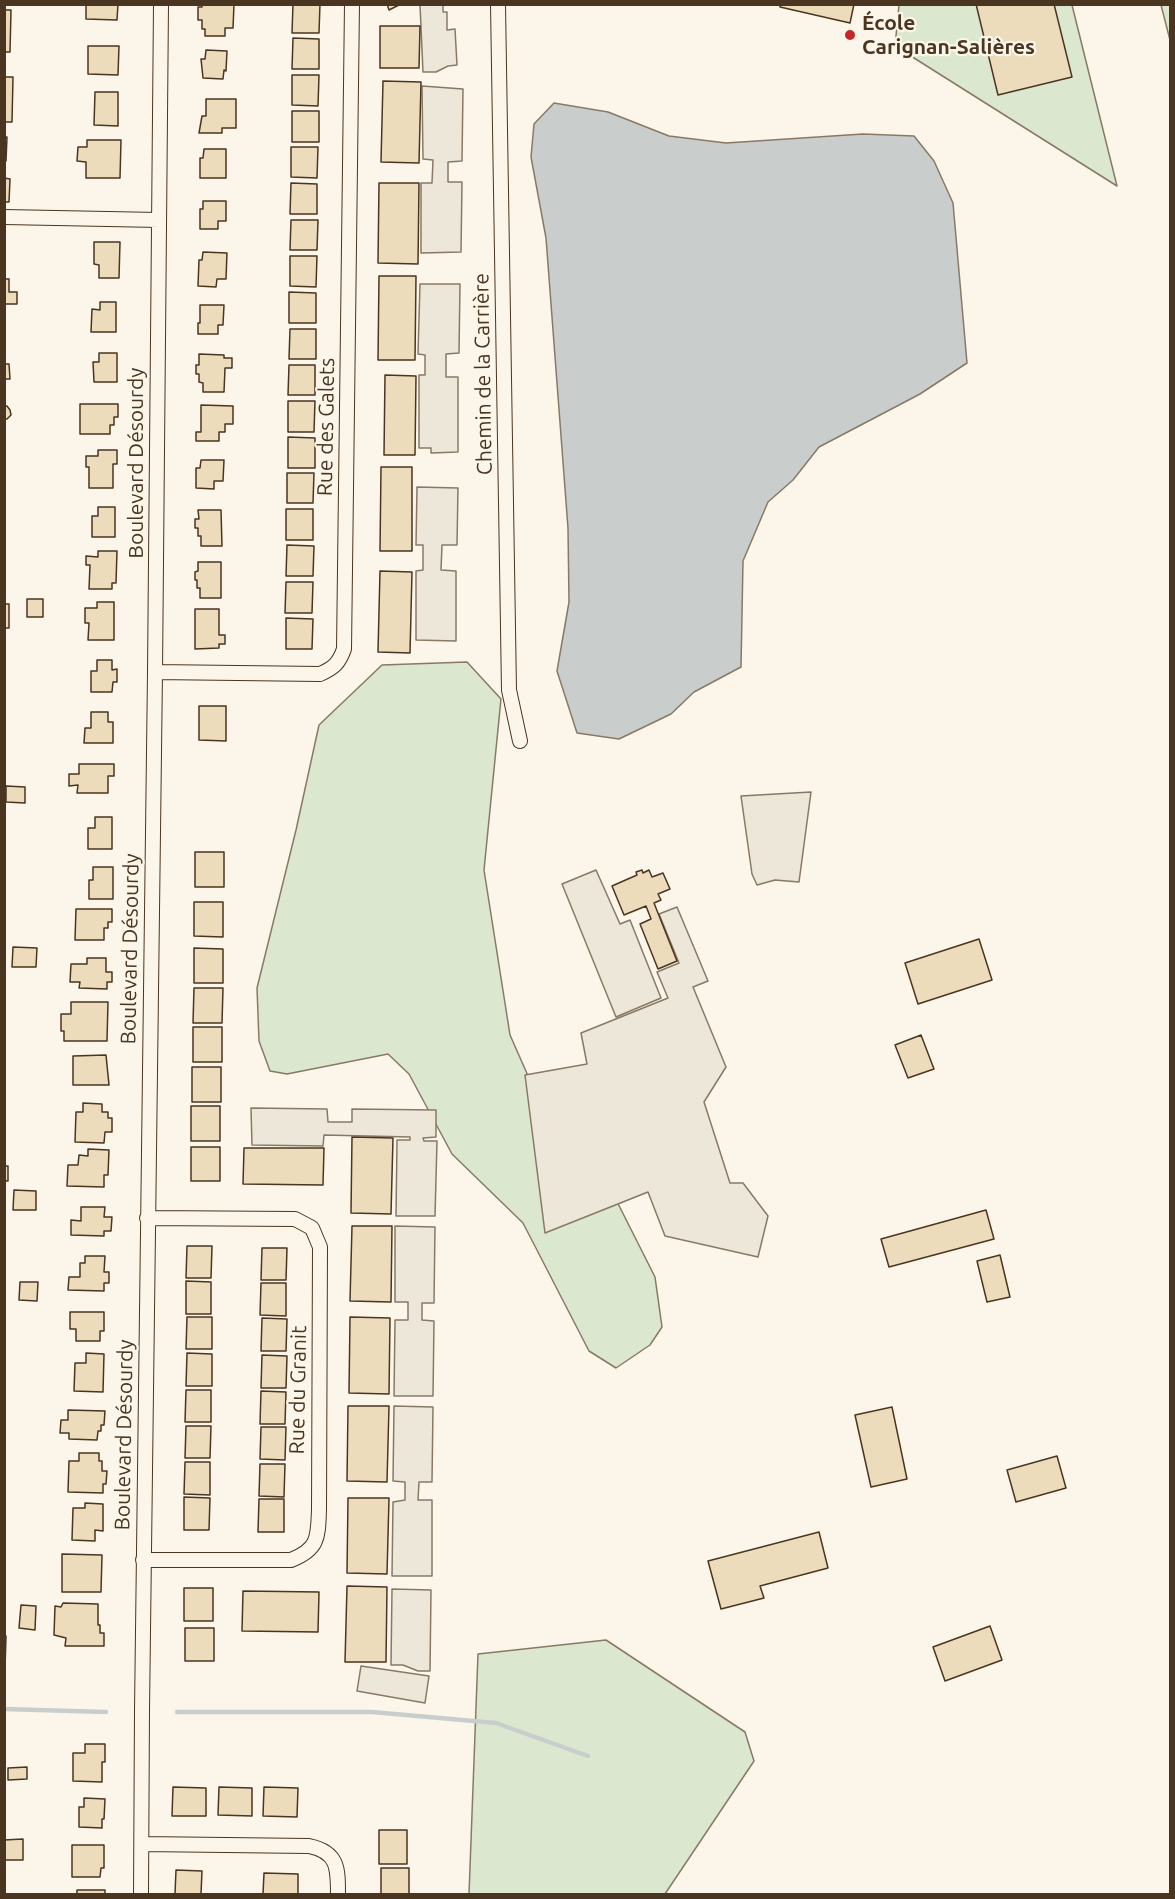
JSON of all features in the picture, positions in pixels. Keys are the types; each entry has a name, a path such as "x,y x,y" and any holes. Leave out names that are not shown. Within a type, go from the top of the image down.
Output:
{"street":[{"name":"Boulevard Désourdy","path":"141,1894 161,4"},
{"name":"Rue des Galets","path":"155,672 320,674 332,669 339,662 344,649 352,4"},
{"name":"Chemin de la Carrière","path":"498,4 509,690 520,741"},
{"path":"4,217 159,220"},
{"name":"Rue du Granit","path":"143,1560 291,1560 304,1555 313,1546 318,1534 319,1509 320,1246 312,1228 295,1220 147,1218"},
{"path":"142,1844 318,1848 327,1852 335,1862 338,1873 338,1894"}],"green space":[{"path":"899,5 1072,5 1117,186 895,46"},
{"path":"1161,5 1170,5 1170,40"},
{"path":"467,662 501,699 484,870 510,1035 540,1103 596,1160 655,1277 662,1327 650,1345 616,1368 589,1351 523,1223 452,1154 409,1074 388,1054 287,1074 270,1071 259,1041 257,988 319,725 382,665"},
{"path":"606,1640 745,1732 754,1761 665,1894 469,1894 478,1654"}],"shaded area":[{"path":"420,5 443,5 443,12 447,12 447,30 455,29 457,65 448,66 436,72 423,72"},
{"path":"422,86 463,89 462,161 448,162 448,182 462,182 461,252 421,253 421,183 432,183 433,160 423,159"},
{"path":"554,103 608,112 669,136 726,143 863,134 914,136 934,161 953,203 967,363 920,394 819,447 793,480 768,502 743,561 741,667 694,692 671,714 619,739 577,733 557,671 569,602 568,528 546,238 531,157 534,124"},
{"path":"420,284 460,284 459,353 446,354 446,377 458,377 458,452 431,453 431,448 419,448 419,375 425,375 425,355 418,354"},
{"path":"417,487 458,488 457,545 442,545 441,570 456,571 456,641 416,640 416,571 423,570 423,545 416,545"},
{"path":"811,792 799,882 775,880 757,885 752,874 741,796"},
{"path":"596,870 620,924 630,920 661,998 616,1017 562,884"},
{"path":"677,907 708,981 693,987 726,1067 704,1102 730,1183 743,1183 768,1216 758,1257 665,1236 648,1192 545,1233 525,1075 587,1064 581,1033 668,998 657,972 679,963 659,914"},
{"path":"251,1108 327,1109 328,1122 352,1122 352,1109 436,1110 436,1137 423,1138 424,1141 437,1141 435,1216 396,1216 397,1140 410,1140 410,1137 324,1135 323,1146 252,1145"},
{"path":"395,1226 435,1227 434,1303 422,1303 422,1320 434,1321 433,1396 394,1396 395,1320 408,1320 408,1302 395,1302"},
{"path":"394,1406 433,1407 432,1482 419,1482 418,1500 432,1500 432,1576 392,1576 393,1502 405,1500 405,1482 393,1481"},
{"path":"392,1589 431,1590 430,1671 418,1671 403,1665 391,1665"},
{"path":"361,1666 429,1676 425,1703 357,1691"}],"building":[{"path":"86,4 118,4 117,20 86,19"},
{"path":"202,4 234,4 233,28 225,28 225,36 205,36 202,20 198,20 198,7 202,7"},
{"path":"293,4 320,4 319,33 292,33"},
{"path":"387,4 401,4 389,10"},
{"path":"780,4 854,4 850,23 780,7"},
{"path":"976,4 1054,4 1072,77 998,95"},
{"path":"4,10 11,10 10,52 4,52"},
{"path":"380,26 420,26 419,68 380,68"},
{"path":"293,38 319,39 319,69 292,69"},
{"path":"88,46 119,46 118,75 88,74"},
{"path":"206,50 227,51 226,71 224,70 223,79 203,78 201,59 205,59"},
{"path":"292,75 319,75 318,106 292,105"},
{"path":"4,77 13,77 12,122 4,122"},
{"path":"383,81 421,82 419,163 381,162"},
{"path":"95,92 118,92 118,126 94,125"},
{"path":"206,99 236,99 236,128 222,128 222,133 199,133 202,116 206,116"},
{"path":"292,111 319,111 319,142 292,142"},
{"path":"4,137 7,137 6,161 4,161"},
{"path":"87,140 121,140 120,178 86,178 86,162 77,161 78,147 87,147"},
{"path":"291,147 318,147 317,178 291,177"},
{"path":"204,149 226,149 226,178 200,178 200,158 203,158"},
{"path":"4,178 10,179 9,202 4,202"},
{"path":"291,183 317,184 317,214 290,214"},
{"path":"379,183 419,183 418,264 378,263"},
{"path":"203,201 226,201 226,221 218,221 218,229 200,229 200,209 203,209"},
{"path":"291,220 318,220 317,250 290,250"},
{"path":"94,242 120,242 119,278 99,278 99,265 94,264"},
{"path":"203,252 227,253 226,279 217,279 216,287 198,286 199,260 202,260"},
{"path":"290,256 317,256 316,287 290,286"},
{"path":"379,276 416,276 415,360 378,360"},
{"path":"4,279 9,279 9,292 17,292 17,304 4,304"},
{"path":"289,292 316,293 316,323 289,323"},
{"path":"100,302 116,302 116,332 91,332 92,309 100,310"},
{"path":"200,305 224,305 223,325 218,325 218,334 198,334"},
{"path":"290,329 316,329 316,359 289,359"},
{"path":"99,353 117,353 117,382 94,382 93,362 99,362"},
{"path":"199,354 224,355 224,358 232,358 232,368 225,368 224,392 203,392 203,383 199,382 199,374 196,374"},
{"path":"4,364 9,364 10,379 4,379"},
{"path":"289,365 315,365 315,395 288,395"},
{"path":"385,375 416,376 415,455 384,455"},
{"path":"4,393 5,406 10,410 11,415 7,419 4,419"},
{"path":"288,401 315,401 314,432 288,432"},
{"path":"80,404 118,404 118,417 114,417 114,425 110,425 110,434 80,434"},
{"path":"201,405 233,406 233,424 225,424 225,432 219,432 219,441 196,441 196,432 201,432"},
{"path":"288,437 315,438 315,468 288,468"},
{"path":"98,450 117,450 117,464 113,464 113,488 89,488 89,467 86,467 86,456 98,456"},
{"path":"201,460 224,460 223,481 214,481 214,489 196,488 196,468 200,468"},
{"path":"381,467 412,467 412,551 380,551"},
{"path":"287,473 314,473 313,503 287,503"},
{"path":"98,507 115,507 115,537 92,537 92,516 98,516"},
{"path":"286,509 313,509 313,540 286,540"},
{"path":"198,510 221,510 222,546 201,546 201,536 198,536 198,528 195,528 195,519 199,519"},
{"path":"287,545 314,546 313,576 286,576"},
{"path":"98,551 117,551 116,583 112,583 112,589 89,589 90,565 86,565 86,556 98,557"},
{"path":"198,562 221,562 221,598 200,598 200,588 197,588 197,580 195,580"},
{"path":"380,571 412,572 410,653 378,652"},
{"path":"286,582 313,582 312,613 285,613"},
{"path":"27,599 43,599 43,617 27,617"},
{"path":"97,602 114,602 114,640 88,640 89,623 85,623 85,608 97,608"},
{"path":"4,604 9,604 9,628 4,628"},
{"path":"195,609 219,609 219,635 225,635 225,644 219,644 219,648 195,649"},
{"path":"286,618 313,619 312,649 286,649"},
{"path":"97,660 112,660 112,670 117,669 117,682 113,682 112,692 91,692 91,671 97,671"},
{"path":"199,706 226,706 226,741 199,740"},
{"path":"91,712 108,712 108,722 113,722 113,743 84,743 85,728 91,728"},
{"path":"79,764 114,764 114,776 108,776 108,793 77,793 78,785 69,786 69,774 79,774"},
{"path":"6,786 25,787 25,803 6,802"},
{"path":"95,817 112,817 112,849 88,849 88,828 95,828"},
{"path":"195,852 224,852 224,887 195,887"},
{"path":"93,867 113,867 113,899 89,899 89,880 93,880"},
{"path":"642,870 643,873 649,870 652,877 663,873 670,889 658,894 661,900 654,903 677,961 658,969 640,924 651,919 646,906 624,915 612,886 637,875 636,872"},
{"path":"194,902 223,902 223,937 194,936"},
{"path":"76,909 112,909 112,922 108,922 108,928 104,928 104,940 75,940"},
{"path":"979,939 992,980 918,1004 905,963"},
{"path":"13,947 37,948 36,967 12,967"},
{"path":"194,948 223,949 223,983 194,983"},
{"path":"87,958 106,958 106,972 112,972 112,982 107,982 107,989 79,988 80,982 70,982 71,964 87,964"},
{"path":"194,988 223,988 222,1023 193,1023"},
{"path":"71,1002 108,1002 107,1041 64,1041 64,1031 61,1031 61,1014 71,1014"},
{"path":"193,1027 222,1027 222,1062 193,1062"},
{"path":"921,1035 934,1069 908,1078 895,1045"},
{"path":"106,1055 109,1085 73,1085 73,1056"},
{"path":"192,1067 221,1067 221,1102 192,1102"},
{"path":"83,1103 102,1104 102,1112 108,1112 108,1118 112,1118 112,1132 105,1132 104,1143 75,1142 76,1112 83,1112"},
{"path":"191,1106 220,1106 220,1141 191,1141"},
{"path":"352,1137 393,1138 391,1214 351,1213"},
{"path":"191,1147 220,1147 220,1181 191,1181"},
{"path":"244,1148 324,1148 323,1185 243,1184"},
{"path":"88,1149 109,1150 108,1175 104,1175 104,1187 67,1186 68,1165 78,1165 79,1155 88,1156"},
{"path":"4,1166 8,1166 8,1181 4,1181"},
{"path":"14,1190 36,1191 36,1210 13,1210"},
{"path":"81,1207 105,1207 104,1217 112,1217 111,1231 104,1231 104,1236 71,1235 71,1220 81,1221"},
{"path":"986,1210 994,1239 889,1267 881,1239"},
{"path":"352,1226 392,1226 391,1302 350,1301"},
{"path":"187,1246 212,1246 211,1278 186,1278"},
{"path":"262,1248 287,1248 286,1280 261,1280"},
{"path":"1000,1255 1010,1297 987,1302 977,1261"},
{"path":"85,1256 105,1256 104,1272 109,1272 109,1283 104,1283 104,1291 68,1290 69,1277 80,1277 80,1263 85,1263"},
{"path":"186,1281 211,1282 211,1314 186,1314"},
{"path":"20,1282 38,1282 37,1301 19,1300"},
{"path":"261,1283 286,1283 286,1316 260,1315"},
{"path":"70,1312 104,1312 104,1331 100,1331 100,1341 76,1341 76,1329 70,1329"},
{"path":"187,1317 212,1317 212,1349 186,1349"},
{"path":"350,1317 390,1318 389,1394 349,1393"},
{"path":"262,1318 287,1319 286,1351 261,1351"},
{"path":"86,1353 104,1354 103,1392 74,1391 75,1363 86,1363"},
{"path":"187,1353 212,1354 212,1386 186,1386"},
{"path":"262,1355 287,1356 286,1388 261,1388"},
{"path":"186,1390 211,1390 211,1422 185,1422"},
{"path":"261,1391 286,1392 285,1424 260,1424"},
{"path":"348,1406 389,1406 387,1482 347,1481"},
{"path":"892,1407 907,1479 871,1487 855,1415"},
{"path":"68,1410 105,1411 104,1425 101,1425 101,1431 98,1431 97,1440 69,1439 69,1433 60,1433 61,1420 68,1420"},
{"path":"186,1426 211,1426 210,1458 185,1458"},
{"path":"261,1427 286,1427 285,1460 260,1459"},
{"path":"79,1453 99,1453 102,1471 107,1471 103,1493 68,1492 69,1461 79,1461"},
{"path":"1057,1456 1066,1488 1016,1502 1007,1470"},
{"path":"185,1462 210,1462 210,1495 184,1494"},
{"path":"260,1464 285,1464 284,1497 259,1496"},
{"path":"184,1497 210,1498 209,1530 184,1530"},
{"path":"348,1498 389,1498 387,1574 347,1573"},
{"path":"259,1499 284,1499 284,1532 258,1532"},
{"path":"85,1503 103,1504 103,1531 95,1530 95,1541 72,1540 73,1508 85,1508"},
{"path":"819,1532 828,1568 760,1586 764,1598 721,1609 708,1561"},
{"path":"62,1554 102,1555 101,1592 62,1592"},
{"path":"347,1586 387,1587 386,1662 345,1662"},
{"path":"184,1588 213,1588 213,1621 184,1621"},
{"path":"243,1591 319,1592 318,1632 242,1631"},
{"path":"63,1603 98,1604 98,1625 100,1625 100,1633 104,1633 104,1646 65,1646 66,1638 54,1635 55,1606 61,1607"},
{"path":"21,1605 36,1606 35,1630 19,1628"},
{"path":"990,1626 1002,1660 945,1681 933,1647"},
{"path":"185,1628 214,1628 214,1661 185,1661"},
{"path":"4,1636 6,1636 5,1669 4,1669"},
{"path":"85,1744 105,1744 102,1782 73,1781 73,1753 85,1753"},
{"path":"27,1767 27,1779 8,1780 8,1768"},
{"path":"173,1787 206,1788 206,1816 172,1816"},
{"path":"219,1787 252,1788 252,1816 218,1815"},
{"path":"264,1787 298,1788 297,1817 263,1816"},
{"path":"84,1798 105,1799 102,1828 79,1827 79,1807 84,1807"},
{"path":"379,1830 407,1830 407,1864 379,1864"},
{"path":"23,1839 23,1860 4,1860 4,1840"},
{"path":"72,1845 104,1845 104,1868 101,1868 100,1877 72,1877"},
{"path":"381,1868 409,1868 409,1894 381,1894"},
{"path":"176,1870 202,1871 201,1894 175,1894"},
{"path":"264,1873 298,1874 298,1894 263,1894"},
{"path":"77,1890 105,1890 105,1894 77,1894"}],"waterway":[{"path":"4,1709 106,1712"},
{"path":"177,1712 372,1712 496,1723 588,1756"}],"place":[{"name":"École Carignan-Salières","path":"850,35"}]}
